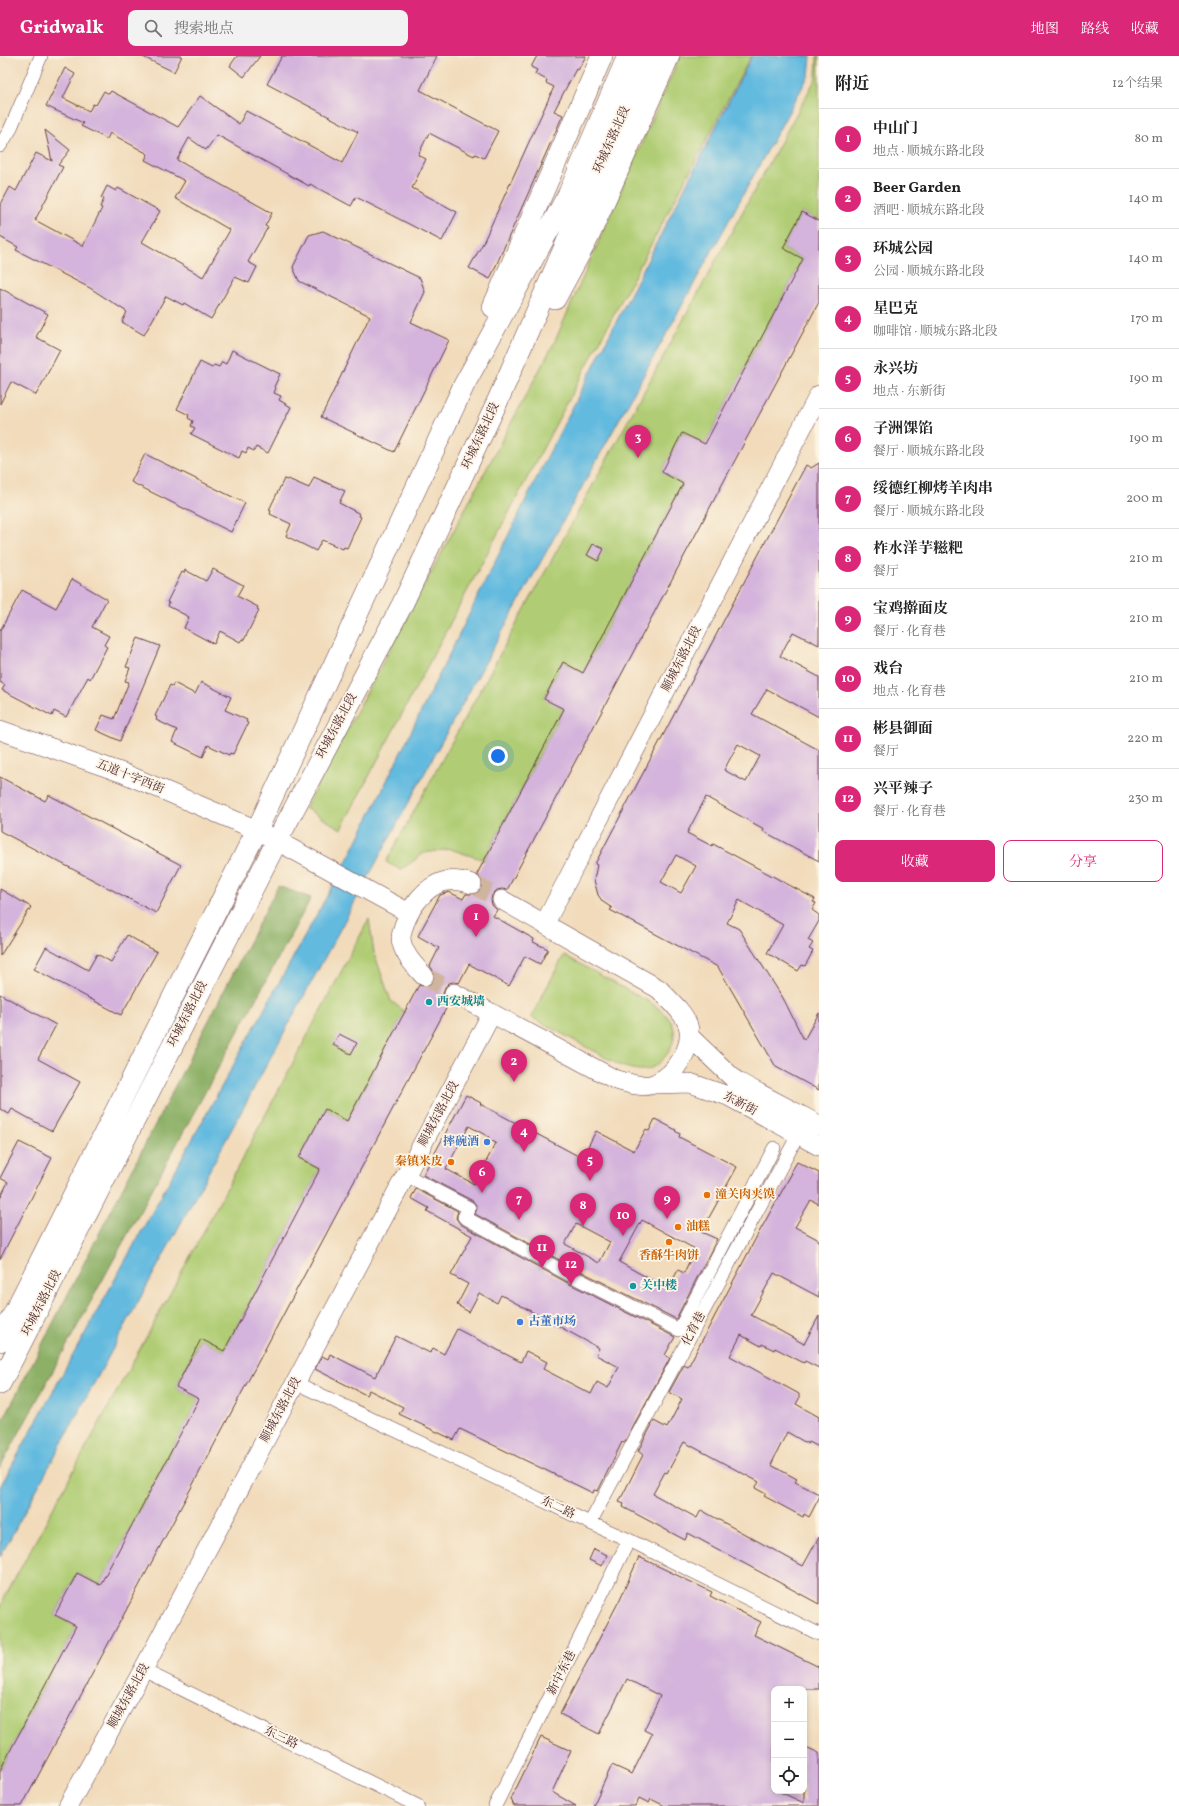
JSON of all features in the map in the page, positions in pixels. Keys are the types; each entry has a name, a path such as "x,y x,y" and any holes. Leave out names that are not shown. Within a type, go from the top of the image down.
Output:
{"main road":[{"path":"464,385 492,309 602,56"},
{"name":"环城东路北段","path":"0,1341 257,830 464,385 569,193 628,56"},
{"name":"环城东路北段","path":"0,1384 276,841 402,605 498,400 648,56"},
{"path":"498,400 541,326 588,238 669,56"}],"street":[{"path":"0,146 10,130 41,56"},
{"name":"顺城东路北段","path":"545,923 816,407"},
{"name":"五道十字西街","path":"0,730 123,773 257,830 409,913"},
{"path":"424,976 406,954 401,938 404,923 409,913 421,895 433,885 445,881 466,882 472,884"},
{"path":"502,900 545,923 561,935 658,989 678,1009 688,1024 689,1036 686,1053 676,1068 655,1084"},
{"name":"东新街","path":"454,994 616,1080 636,1085 690,1083 712,1090 728,1096 819,1146"},
{"name":"顺城东路北段","path":"68,1806 143,1670 492,1013"},
{"name":"东新街","path":"689,1036 736,1082 819,1125"},
{"name":"化育巷","path":"590,1523 798,1135"},
{"path":"406,1175 469,1208 464,1217 679,1330 774,1148"},
{"name":"东二路","path":"296,1383 590,1523 629,1540 819,1634"},
{"name":"新中东巷","path":"495,1806 629,1540"},
{"name":"东三路","path":"143,1670 418,1806"}],"green space":[{"path":"680,56 751,56 341,829 305,808 555,341"},
{"path":"817,56 819,56 819,221 802,212 783,248 803,259 705,444 682,433 662,472 683,484 583,673 563,662 544,698 564,709 484,860 450,849 424,853 401,870 386,862 816,78"},
{"path":"278,886 311,898 0,1468 0,1426"},
{"path":"369,919 374,953 391,1001 405,1012 347,1121 325,1109 299,1158 320,1169 224,1351 200,1339 176,1387 199,1399 100,1585 77,1573 55,1615 76,1626 0,1770 0,1606 204,1231"},
{"path":"564,955 650,1002 666,1015 673,1025 674,1035 672,1046 658,1064 644,1070 621,1066 531,1017"}],"water":[{"path":"752,56 811,56 809,75 442,741 0,1557 0,1487 353,849 540,471"}],"building":[{"path":"141,56 182,56 174,72"},
{"path":"237,56 260,56 244,77 230,66"},
{"path":"282,56 437,56 420,90 498,131 484,158 475,154 474,156 429,133 418,155 426,159 412,188 457,212 442,241 356,197 351,206 310,184 309,186 217,135 206,150 189,138 177,160 272,213 265,226 268,227 248,262 257,267 249,283 235,277 211,319 184,303 183,305 166,296 144,335 122,322 127,312 90,288 16,250 18,247 0,237 0,206 10,187 16,191 36,153 52,161 45,130 70,150 58,165 63,167 35,220 83,246 102,208 100,207 104,199 101,198 107,186 116,191 118,188 160,211 142,242 203,277 230,230 175,198 185,181 145,160 148,154 110,133 107,139 81,126 83,123 46,106 65,68 75,74 63,98 89,111 93,104 96,105 104,91 109,94 111,91 178,127 200,96 239,124 246,111 342,163 358,132 267,84"},
{"path":"537,56 586,56 578,70 576,69 554,111 563,115 490,279 469,268 483,243 554,87 546,83 547,80 535,74 537,70 531,67"},
{"name":"西安城墙","path":"802,212 819,221 819,302 507,890 497,890 492,895 492,905 497,910 493,916 534,939 533,942 548,949 540,964 525,956 509,986 469,964 459,983 449,983 445,987 443,994 449,1003 22,1806 0,1806 0,1770 76,1626 55,1615 77,1573 100,1585 199,1399 176,1387 201,1339 224,1351 320,1169 299,1158 325,1109 347,1121 419,985 427,987 434,980 435,973 430,966 439,948 418,936 440,895 449,892 463,899 466,894 475,894 479,892 482,887 482,881 477,874 564,709 544,699 563,662 583,673 683,484 662,472 682,433 705,444 803,259 783,248"},
{"path":"323,231 420,278 425,292 411,322 449,340 394,452 321,417 370,316 299,281 293,267 309,235"},
{"path":"0,288 48,314 36,337 60,350 36,395 11,382 0,404"},
{"path":"232,350 280,374 274,387 276,388 274,393 281,396 279,400 291,407 268,453 256,447 254,451 248,448 246,453 242,451 239,458 191,434 195,428 191,426 193,421 188,418 189,415 177,409 200,362 212,368 214,365 219,367 222,362 226,364"},
{"path":"145,454 245,503 231,532 131,482"},
{"path":"819,463 819,645 793,632 780,656 819,677 819,717 767,689 752,714 819,750 819,861 763,831 764,829 706,797 687,833 712,846 713,844 815,899 813,902 816,903 812,910 819,915 819,921 808,940 813,943 809,949 813,951 805,966 802,965 798,971 767,953 783,925 739,900 727,923 739,929 783,998 804,1040 819,1013 819,1090 776,1067 718,967 610,910 612,908 603,902 598,895 594,880 597,865 595,864 806,465 811,468","holes":["738,744 760,756 746,782 724,770","676,855 696,866 681,893 661,882"]},
{"path":"314,477 345,491 339,503 360,514 359,516 361,517 347,548 344,547 343,549 322,540 316,551 286,536 291,524 270,514 271,511 269,510 284,479 288,479 309,488"},
{"path":"593,544 604,549 598,561 587,555"},
{"path":"213,569 243,585 237,596 258,607 257,609 259,610 244,640 242,639 240,642 220,631 214,644 184,628 189,617 168,606 169,603 167,602 182,572 184,573 185,570 206,581"},
{"path":"72,579 107,599 92,627 109,636 104,645 107,647 90,679 88,677 66,717 54,711 52,716 2,690 5,685 0,682 0,631 22,590 56,608"},
{"path":"138,638 160,646 120,741 96,730 103,715 114,719 129,682 125,681 130,668 126,667"},
{"path":"201,682 231,697 225,710 247,720 246,722 248,723 233,754 230,753 229,755 208,745 203,757 172,742 177,730 156,720 157,717 155,716 170,685 172,686 174,683 195,694"},
{"path":"0,777 45,801 49,795 181,865 156,913 0,831"},
{"path":"0,889 31,907 0,956"},
{"path":"127,935 157,952 121,1015 34,969 46,947 88,970 97,954 111,962"},
{"path":"0,994 56,1025 38,1059 80,1082 52,1131 12,1109 9,1114 0,1109"},
{"path":"339,1034 357,1043 351,1054 333,1045"},
{"path":"466,1095 481,1103 480,1104 582,1158 596,1131 634,1151 646,1129 649,1131 655,1119 676,1130 675,1131 680,1134 679,1137 737,1167 701,1232 717,1239 676,1319 574,1268 475,1214 477,1207 473,1201 423,1175","holes":["469,1126 489,1137 488,1139 496,1143 474,1184 446,1169","642,1220 695,1249 684,1273 678,1270 668,1289 619,1262","576,1224 610,1242 599,1263 565,1244"]},
{"path":"19,1142 52,1158 0,1259 0,1198 8,1182 0,1178"},
{"path":"797,1162 819,1173 819,1204 811,1200 795,1227 819,1240 819,1297 774,1273 751,1315 804,1344 819,1316 819,1368 805,1361 804,1363 775,1348 774,1350 762,1344 761,1346 741,1335 730,1356 799,1394 799,1399 796,1404 819,1417 819,1447 809,1442 808,1444 787,1432 771,1465 797,1479 795,1482 819,1494 819,1498 809,1517 804,1514 803,1517 764,1496 766,1494 755,1488 759,1482 684,1442 667,1473 665,1472 653,1494 697,1518 701,1510 803,1566 819,1537 819,1604 688,1533 685,1540 623,1507 624,1504 619,1502 643,1455 638,1451 654,1421 667,1428 682,1399 669,1392 684,1365 688,1367"},
{"path":"416,1189 458,1211 456,1218 460,1224 566,1282 675,1337 665,1355 670,1358 624,1443 622,1442 598,1491 594,1490 593,1493 460,1429 454,1440 399,1414 403,1407 369,1390 366,1395 315,1369 322,1356 328,1359 330,1354 375,1377 396,1336 430,1353 433,1348 444,1354 457,1329 521,1362 526,1351 547,1362 543,1369 591,1394 597,1382 608,1388 619,1367 596,1355 599,1348 501,1295 497,1303 479,1293 469,1312 457,1305 468,1284 451,1275 472,1236 427,1211 429,1208 411,1198"},
{"path":"594,1549 607,1555 602,1566 589,1560"},
{"path":"639,1557 712,1592 710,1596 761,1622 754,1635 819,1667 819,1689 807,1689 807,1686 771,1686 771,1794 784,1794 804,1803 804,1794 807,1794 807,1747 819,1753 819,1806 665,1806 651,1799 649,1803 639,1798 635,1806 593,1806 612,1765 632,1774 652,1734 644,1730 660,1696 627,1679 599,1734 560,1714 620,1599"},
{"path":"541,1737 571,1751 552,1792 576,1806 514,1806 511,1799"}],"tunnel":[{"path":"472,884 502,900"},
{"path":"424,976 454,993"}],"place":[{"name":"环城公园","path":"638,458"},
{"name":"中山门","path":"476,937"},
{"name":"西安城墙","path":"429,1002"},
{"name":"Beer Garden","path":"514,1082"},
{"name":"摔碗酒","path":"487,1142"},
{"name":"星巴克","path":"524,1152"},
{"name":"秦镇米皮","path":"451,1162"},
{"name":"永兴坊","path":"590,1181"},
{"name":"子洲馃馅","path":"482,1193"},
{"name":"潼关肉夹馍","path":"707,1195"},
{"name":"宝鸡擀面皮","path":"667,1219"},
{"name":"绥德红柳烤羊肉串","path":"519,1220"},
{"name":"柞水洋芋糍粑","path":"583,1226"},
{"name":"油糕","path":"678,1227"},
{"name":"戏台","path":"623,1236"},
{"name":"香酥牛肉饼","path":"669,1242"},
{"name":"彬县御面","path":"542,1268"},
{"name":"兴平辣子","path":"571,1285"},
{"name":"关中楼","path":"633,1286"},
{"name":"古董市场","path":"520,1322"}]}
